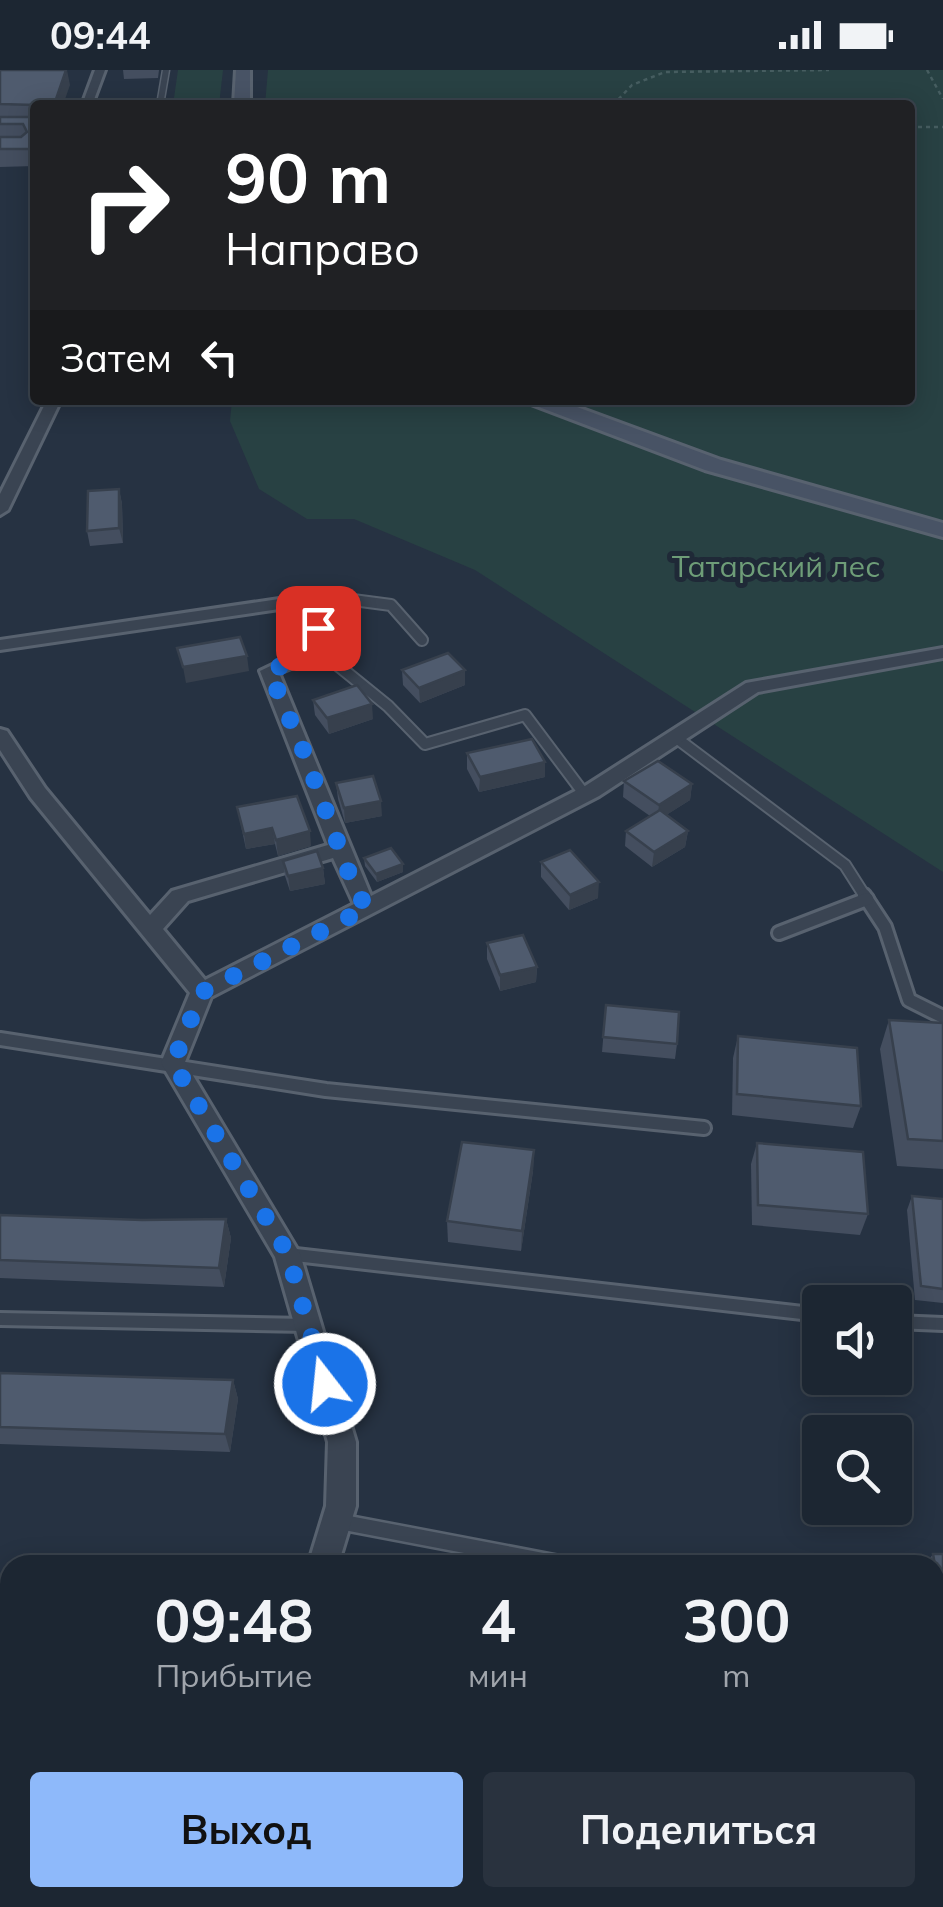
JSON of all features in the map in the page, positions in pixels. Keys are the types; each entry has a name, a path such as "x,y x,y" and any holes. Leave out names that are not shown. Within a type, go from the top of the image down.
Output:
{"main road":[{"path":"242,100 244,70"},
{"path":"551,405 713,465 943,530"}],"street":[{"path":"89,100 100,70"},
{"path":"0,510 52,405"},
{"path":"0,646 286,603 318,606 319,650 269,671 357,895 369,907"},
{"path":"326,1555 341,1506 342,1442 288,1254 173,1063 202,992 585,795 753,687 943,653"},
{"path":"0,735 38,793 202,992"},
{"path":"150,928 180,896 338,849"}],"lane":[{"path":"161,100 166,70"},
{"path":"318,606 354,600 391,605 422,640"},
{"path":"319,650 387,708 402,715 425,744 525,715 585,795"},
{"path":"675,738 845,866 885,927 909,1000 943,1017"},
{"path":"779,933 867,898"},
{"path":"0,1039 173,1063 326,1090 704,1128"},
{"path":"288,1254 802,1313"},
{"path":"0,1319 308,1326"},
{"path":"912,1323 943,1324"},
{"path":"336,1521 514,1555"}],"path":[{"path":"618,100 632,85 667,71 829,70"},
{"path":"926,70 943,100"},
{"path":"915,127 943,126"}],"green space":[{"path":"178,70 223,70 220,100 174,100"},
{"name":"Татарский лес","path":"268,70 943,70 943,872 475,570 354,519 307,519 259,489 230,421 232,405 915,405 915,100 265,100"}],"building":[{"path":"0,70 66,70 56,100 30,100 30,105 0,104"},
{"path":"0,117 30,117 30,149 0,149 0,137 21,137 27,132 23,124 0,124"},
{"path":"119,489 119,528 87,531 88,491"},
{"path":"240,637 247,656 183,667 177,648"},
{"path":"448,653 465,670 419,688 402,670"},
{"path":"357,685 372,704 327,718 313,700"},
{"path":"532,739 545,762 480,777 467,753"},
{"path":"658,761 692,784 659,805 624,781"},
{"path":"373,776 381,801 344,808 336,783"},
{"path":"297,796 310,831 276,840 272,828 244,834 237,807"},
{"path":"660,810 688,831 654,852 626,831"},
{"path":"391,848 403,864 376,874 364,858"},
{"path":"570,850 599,882 570,895 541,862"},
{"path":"317,851 323,868 288,876 283,861"},
{"path":"523,935 537,967 500,975 487,943"},
{"path":"606,1005 679,1012 677,1044 603,1037"},
{"path":"889,1020 943,1023 943,1141 908,1139"},
{"path":"738,1036 857,1048 861,1106 737,1094"},
{"path":"462,1142 534,1150 522,1231 447,1221"},
{"path":"757,1143 863,1152 868,1214 758,1205"},
{"path":"912,1196 943,1199 943,1289 921,1286"},
{"path":"0,1215 226,1219 219,1268 0,1260"},
{"path":"0,1373 233,1380 225,1434 0,1427"}],"route":[{"path":"318,628 319,650 269,671 357,895 369,907 202,992 173,1063 288,1254 325,1384"}]}
